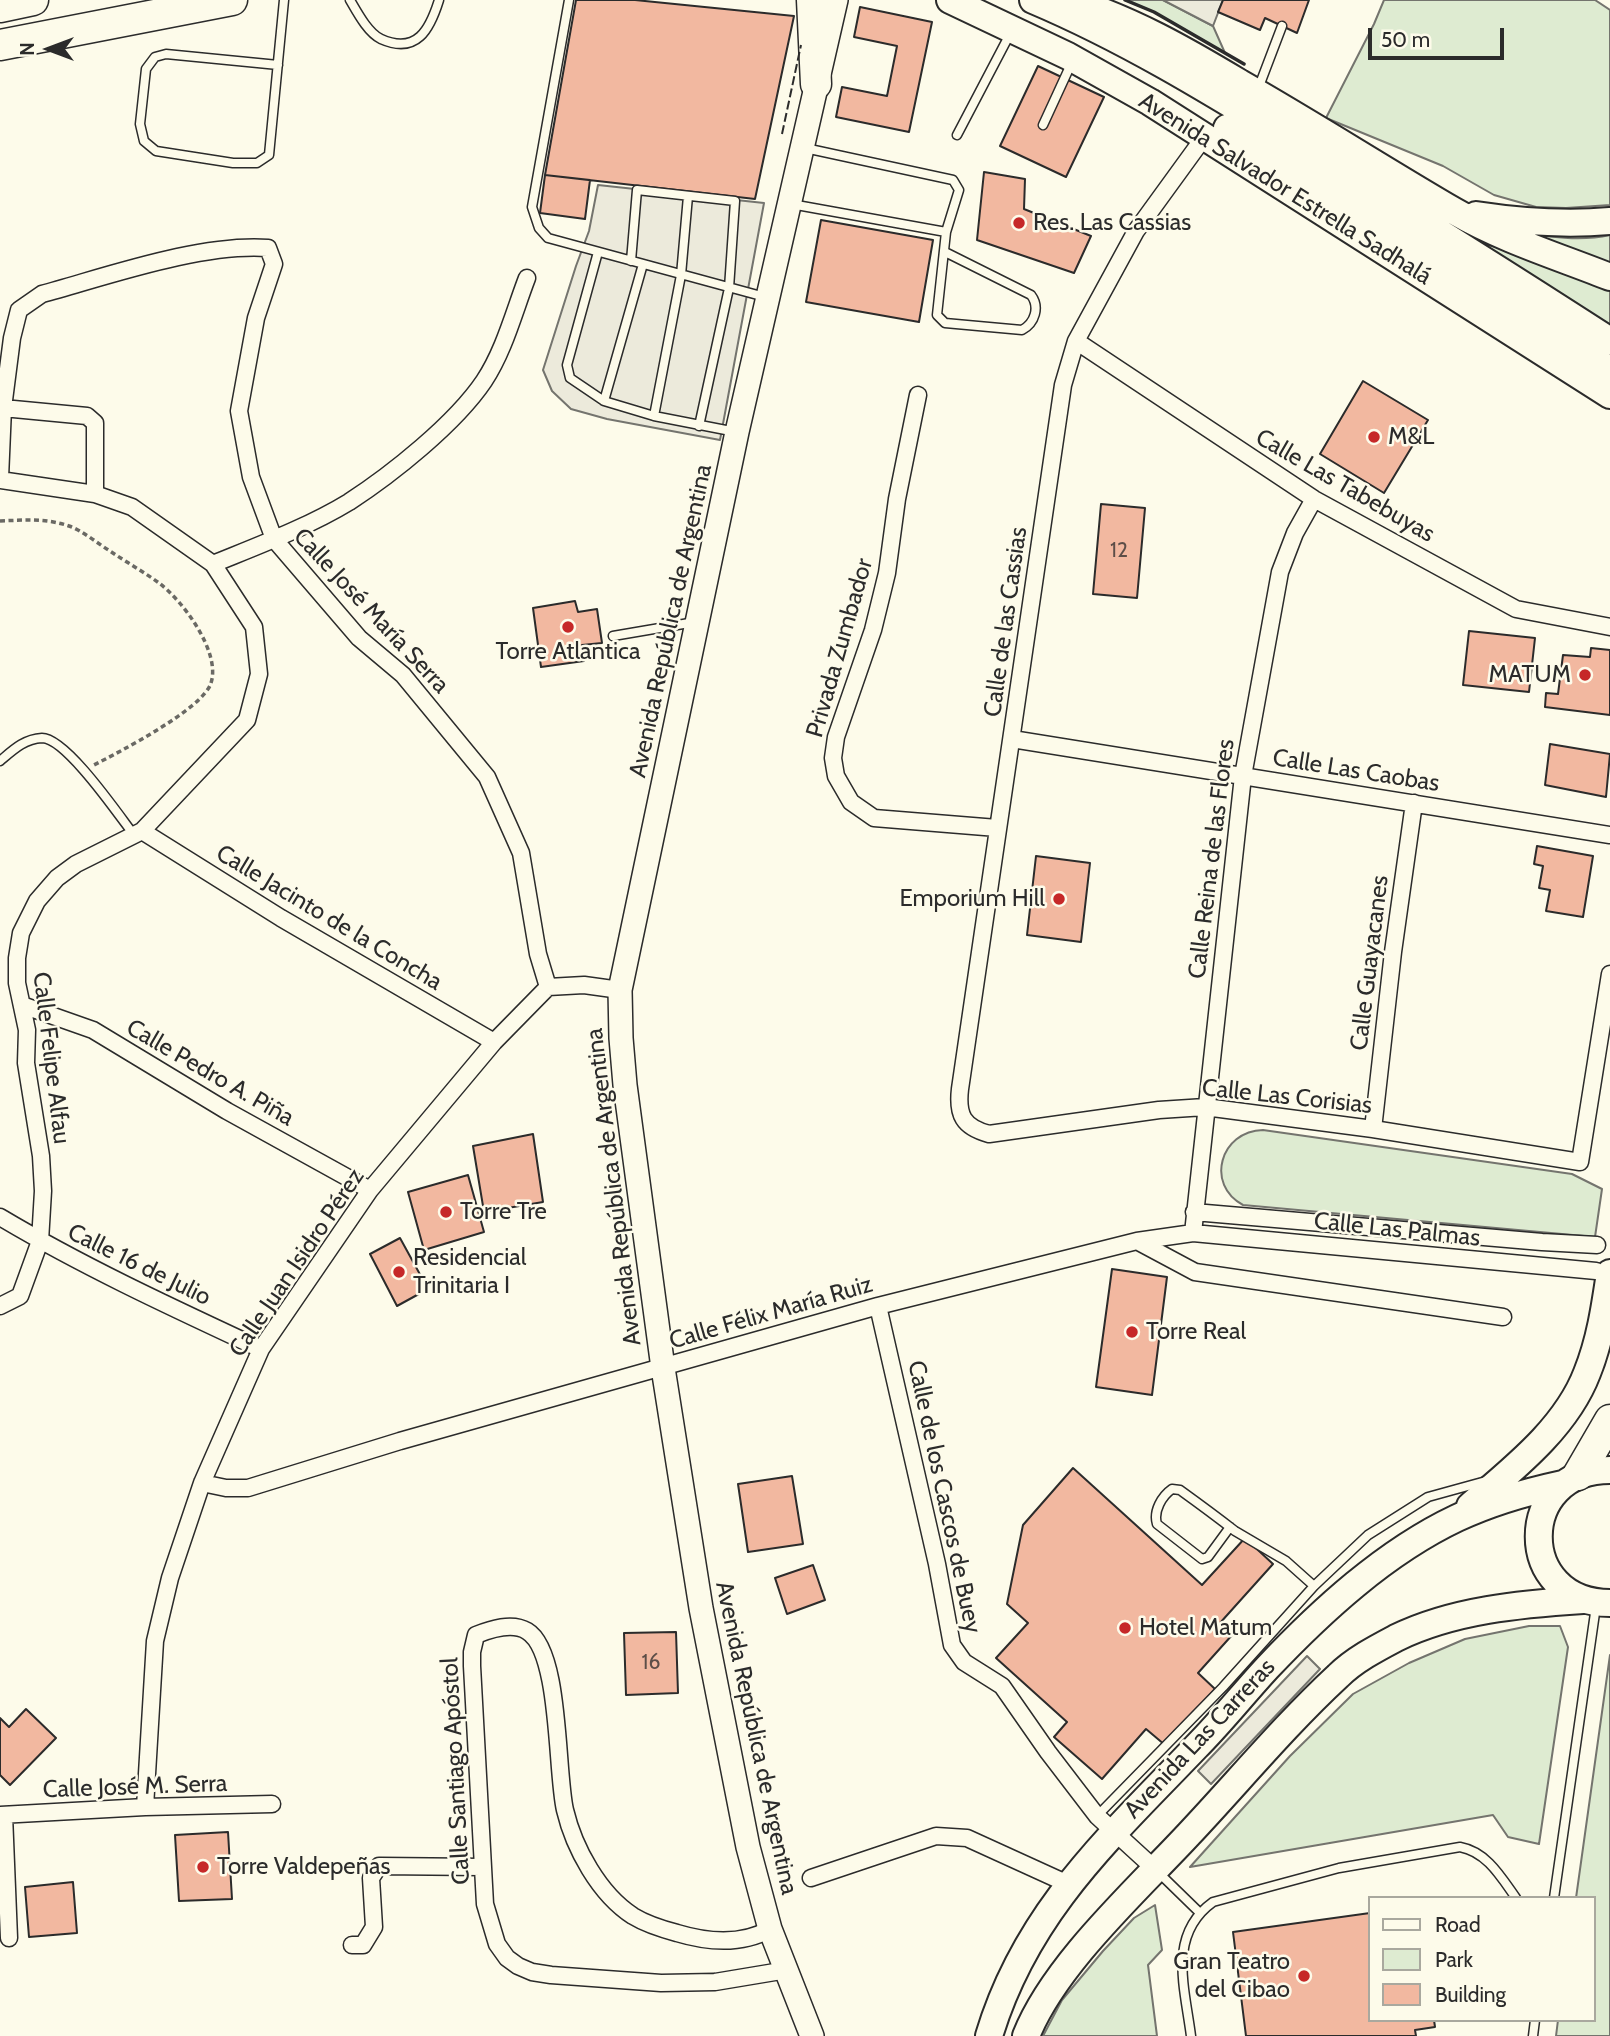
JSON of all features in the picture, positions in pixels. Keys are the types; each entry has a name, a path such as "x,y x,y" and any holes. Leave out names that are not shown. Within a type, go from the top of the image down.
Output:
{"highway":[{"path":"0,7 33,0"},
{"path":"0,45 232,0"},
{"path":"812,0 816,84"},
{"path":"1570,1480 1610,1420"}],"main road":[{"name":"Avenida República de Argentina","path":"812,2036 770,1928 748,1847 704,1621 663,1368 625,1086 620,990 737,432 836,0"},
{"name":"Avenida Salvador Estrella Sadhalá","path":"950,0 1073,60 1150,102 1610,395"},
{"name":"Avenida Salvador Estrella Sadhalá","path":"959,0 996,11 1056,36 1176,97 1425,251 1610,370"},
{"name":"Avenida Salvador Estrella Sadhalá","path":"1033,0 1123,41 1188,78 1522,282 1610,341"},
{"path":"1069,0 1104,10 1163,38 1501,236 1610,277"},
{"path":"1455,211 1541,223 1610,221"},
{"path":"1455,1519 1547,1434 1566,1410 1586,1376 1601,1332 1604,1278"},
{"name":"Avenida Las Carreras","path":"989,2036 1006,1987 1024,1951 1105,1824 1198,1745 1267,1668 1319,1616 1404,1549 1455,1519 1489,1504 1595,1470 1610,1470"},
{"path":"1570,1480 1549,1499 1540,1518 1538,1538 1541,1558 1550,1576 1565,1590 1596,1602"},
{"path":"1026,2036 1031,2022 1056,1982 1100,1928 1340,1674 1398,1637 1457,1617 1526,1604 1596,1602"}],"street":[{"name":"Calle de las Cassias","path":"989,1134 975,1130 965,1122 958,1102 1063,385 1076,341 1136,231 1205,136"},
{"name":"Calle José María Serra","path":"4,408 12,338 19,310 29,301 42,294 184,256 254,247 268,248 274,264 256,318 239,411 251,477 274,539 359,638 403,675 487,777 521,853 538,954 548,987"},
{"path":"213,564 274,539 348,502 441,431 484,381 504,340 527,278"},
{"name":"Calle Las Tabebuyas","path":"1076,341 1314,499 1516,609 1610,627"},
{"name":"Privada Zumbador","path":"918,395 897,499 887,573 873,630 836,737 833,758 836,776 852,802 874,818 997,828"},
{"path":"0,479 4,408 87,415 95,423 95,494"},
{"name":"Calle Felipe Alfau","path":"0,479 95,494 132,507 213,564 254,627 259,674 247,720 138,833 76,864 57,877 37,901 21,933 17,983 27,1030 26,1063 43,1181 40,1241 20,1296 0,1306"},
{"name":"Calle Reina de las Flores","path":"1193,1233 1243,776 1280,572 1295,533 1314,499"},
{"name":"Calle Las Caobas","path":"1012,739 1610,835"},
{"name":"Calle Guayacanes","path":"1373,1129 1414,803"},
{"name":"Calle Jacinto de la Concha","path":"138,833 494,1042"},
{"name":"Calle Las Corisias","path":"989,1134 1159,1110 1205,1107 1373,1129 1580,1161 1610,974"},
{"path":"548,987 584,985 620,990"},
{"name":"Calle Juan Isidro Pérez","path":"145,1807 155,1642 170,1578 202,1482 261,1349 370,1190 494,1042 548,987"},
{"name":"Calle Pedro A. Piña","path":"22,1005 93,1030 227,1111 370,1190"},
{"name":"Calle Las Palmas","path":"1194,1213 1597,1245"},
{"name":"Calle 16 de Julio","path":"0,1217 40,1241 149,1297 261,1349"},
{"name":"Calle Félix María Ruiz","path":"202,1482 226,1489 248,1488 400,1441 878,1306 1137,1241 1193,1233"},
{"name":"Calle Las Palmas","path":"1193,1233 1604,1278"},
{"path":"1137,1241 1195,1272 1503,1317"},
{"name":"Calle de los Cascos de Buey","path":"878,1306 937,1564 952,1645 964,1662 1002,1686 1105,1824 1156,1870"},
{"name":"Calle Santiago Apóstol","path":"770,1928 759,1935 726,1941 693,1938 664,1930 633,1915 612,1898 578,1847 565,1810 551,1682 539,1645 528,1631 509,1627 493,1628 476,1635 472,1652 485,1904 496,1944 507,1958 532,1972 579,1978 689,1983 735,1980 787,1970"},
{"name":"Calle José M. Serra","path":"2,1815 145,1807 272,1804"},
{"path":"2,1815 9,1938"},
{"path":"811,1878 936,1836 967,1838 1068,1884"},
{"path":"352,1945 363,1945 374,1927 371,1878 379,1866 482,1867"}],"lane":[{"path":"278,65 166,54 155,57 146,69 139,124 144,141 156,151 233,163 257,163 269,155 285,0"},
{"path":"350,0 359,16 380,38 407,44 422,37 434,17 439,0"},
{"path":"569,0 532,207 539,228 548,238 768,298"},
{"path":"1257,92 1282,26"},
{"path":"957,135 1012,29"},
{"path":"1043,125 1073,60"},
{"path":"802,148 953,180 959,190 946,232 937,315 945,323 1022,330 1030,326 1036,311 1036,301 1031,295 945,252"},
{"path":"631,261 637,190 735,201 729,288 699,426"},
{"path":"654,416 681,275 688,196"},
{"path":"788,204 946,232"},
{"path":"598,252 567,365 569,378 604,401 654,416 737,432"},
{"path":"604,401 643,264"},
{"path":"613,636 697,622"},
{"path":"0,761 22,742 44,738 59,745 138,833"},
{"path":"1105,1824 1314,1586 1368,1535 1416,1503 1461,1486 1504,1476"},
{"path":"1230,1527 1209,1557 1202,1559 1157,1524 1155,1512 1167,1493 1172,1489 1180,1490 1230,1527 1286,1561 1314,1586"},
{"path":"1553,1896 1596,1602"},
{"path":"1191,2036 1181,1958 1186,1932 1199,1912 1213,1902 1339,1868 1460,1847 1472,1849 1490,1862 1515,1896"},
{"path":"1156,1870 1199,1912"}],"path":[{"path":"0,521 40,520 70,527 162,585 191,618 206,642 212,666 211,684 195,704 136,742 84,770"}],"green space":[{"path":"1125,0 1163,0 1213,26 1225,53 1154,12"},
{"path":"1384,0 1595,0 1610,10 1610,205 1536,207 1494,195 1443,166 1326,118"},
{"path":"1516,233 1575,238 1610,235 1610,264"},
{"path":"1478,243 1506,249 1610,289 1610,329"},
{"path":"1263,1130 1572,1174 1602,1189 1595,1237 1243,1205 1231,1196 1224,1185 1221,1173 1223,1160 1236,1139"},
{"path":"1529,1626 1560,1626 1568,1647 1539,1844 1508,1837 1493,1815 1190,1867 1290,1756 1353,1694 1409,1663 1465,1639"},
{"path":"1610,1655 1610,2036 1556,2036 1558,2022 1596,2022 1596,1896 1576,1896"},
{"path":"1155,1905 1162,1950 1148,1965 1157,2036 1043,2036 1062,2000 1103,1951 1134,1918"}],"shaded area":[{"path":"1163,0 1223,0 1213,26"},
{"path":"598,185 764,203 720,440 607,419 571,409 552,391 543,370 589,231"},
{"path":"1307,1656 1320,1669 1211,1784 1198,1771"}],"building":[{"path":"576,0 635,0 794,16 755,199 545,175"},
{"path":"1223,0 1309,0 1297,33 1265,18 1260,30 1218,12"},
{"path":"860,7 932,22 909,132 836,117 842,87 887,96 897,46 854,37"},
{"path":"1038,66 1104,97 1066,177 1000,146"},
{"name":"Res. Las Cassias","path":"984,172 1025,179 1024,209 1091,236 1074,273 977,240"},
{"path":"545,175 590,180 585,219 540,213"},
{"path":"821,220 933,240 919,322 806,302"},
{"name":"M&L","path":"1363,381 1428,420 1384,493 1320,454"},
{"path":"1101,504 1145,508 1137,598 1093,594"},
{"name":"Torre Atlantica","path":"575,601 578,612 597,609 602,643 582,645 584,661 541,667 533,608"},
{"path":"1469,631 1535,638 1529,692 1463,685"},
{"name":"MATUM","path":"1591,648 1610,650 1610,715 1545,707 1546,693 1558,694 1563,655 1590,657"},
{"path":"1550,744 1610,754 1606,797 1545,785"},
{"path":"1537,846 1593,856 1583,917 1546,911 1550,890 1539,888 1543,866 1534,864"},
{"name":"Emporium Hill","path":"1036,856 1090,863 1081,942 1027,935"},
{"path":"533,1134 543,1202 484,1212 473,1146"},
{"name":"Torre Tre","path":"468,1175 484,1232 424,1250 408,1192"},
{"name":"Residencial Trinitaria I","path":"400,1238 428,1289 397,1306 370,1254"},
{"name":"Torre Real","path":"1112,1269 1167,1277 1152,1395 1096,1387"},
{"name":"Hotel Matum","path":"1073,1468 1202,1585 1245,1538 1273,1564 1220,1623 1233,1634 1198,1673 1215,1689 1165,1745 1146,1729 1102,1779 1054,1737 1067,1722 996,1658 1028,1623 1007,1604 1023,1525"},
{"path":"792,1476 803,1544 748,1552 738,1484"},
{"path":"813,1565 825,1600 787,1614 775,1578"},
{"path":"676,1632 678,1693 626,1695 624,1633"},
{"path":"26,1709 56,1738 10,1785 0,1775 0,1718 9,1727"},
{"name":"Torre Valdepeñas","path":"228,1832 232,1899 179,1901 175,1835"},
{"path":"73,1882 77,1933 29,1937 25,1887"},
{"name":"Gran Teatro del Cibao","path":"1368,1913 1368,2022 1434,2022 1435,2027 1415,2030 1416,2036 1246,2036 1233,1932"}],"fence":[{"path":"782,134 801,45"}],"wall":[{"path":"1125,0 1154,12 1244,64"}],"place":[{"name":"Res. Las Cassias","path":"1019,223"},
{"name":"M&L","path":"1374,437"},
{"name":"Torre Atlantica","path":"568,627"},
{"name":"MATUM","path":"1585,675"},
{"name":"Emporium Hill","path":"1059,899"},
{"name":"Torre Tre","path":"446,1212"},
{"name":"Residencial Trinitaria I","path":"399,1272"},
{"name":"Torre Real","path":"1132,1332"},
{"name":"Hotel Matum","path":"1125,1628"},
{"name":"Torre Valdepeñas","path":"203,1867"},
{"name":"Gran Teatro del Cibao","path":"1304,1976"}]}
